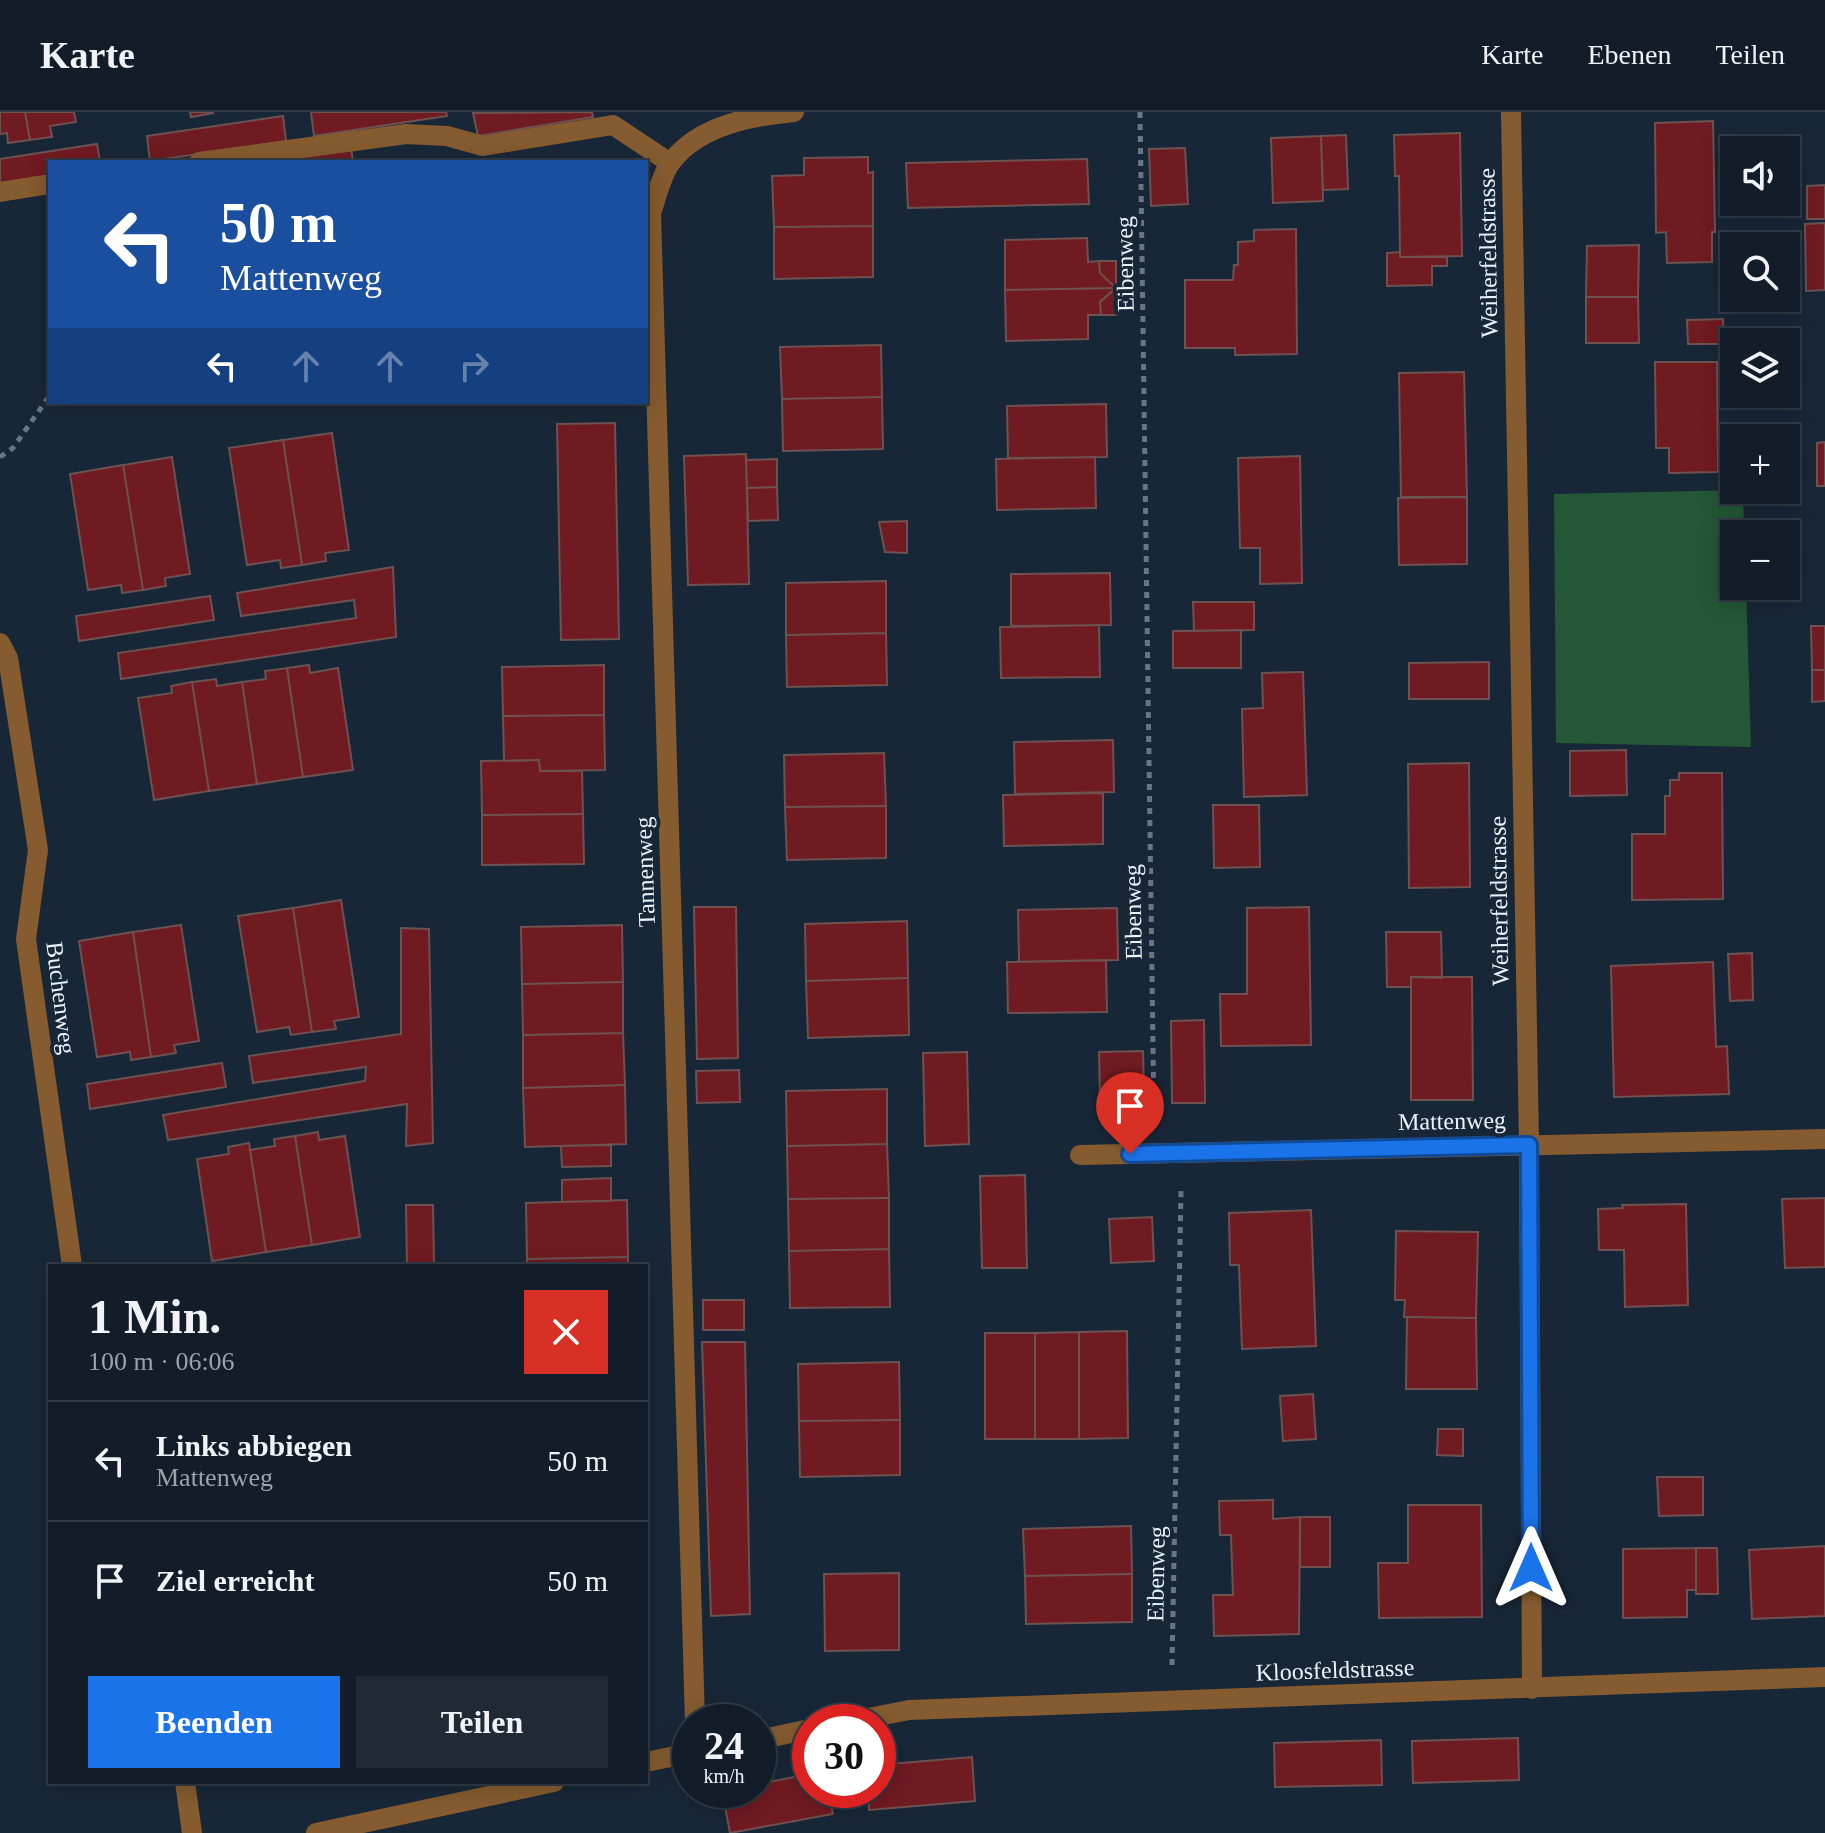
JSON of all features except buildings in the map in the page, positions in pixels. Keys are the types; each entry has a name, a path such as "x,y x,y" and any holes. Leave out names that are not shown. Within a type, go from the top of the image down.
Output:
{"street":[{"name":"Tannenweg","path":"694,1704 651,213 670,163 694,139 753,116 794,112"},
{"name":"Weiherfeldstrasse","path":"1511,112 1529,1145 1532,1689"},
{"path":"214,160 406,134 447,136 483,146 613,125 670,163"},
{"path":"0,192 48,184"},
{"name":"Buchenweg","path":"0,643 8,658 38,850 26,939 72,1264"},
{"name":"Mattenweg","path":"1080,1155 1825,1139"},
{"name":"Kloosfeldstrasse","path":"896,1713 1825,1677"},
{"path":"648,1762 672,1757"},
{"path":"185,1784 192,1833"},
{"path":"316,1833 545,1784"}],"path":[{"name":"Eibenweg","path":"1140,112 1155,1153 1181,1189 1171,1702"},
{"path":"0,457 13,448 48,398"}],"green space":[{"path":"1720,490 1720,504 1743,504 1744,520 1720,520 1720,600 1746,600 1751,747 1556,743 1554,494"}],"route":[{"path":"1130,1154 1529,1145 1531,1568"}]}
